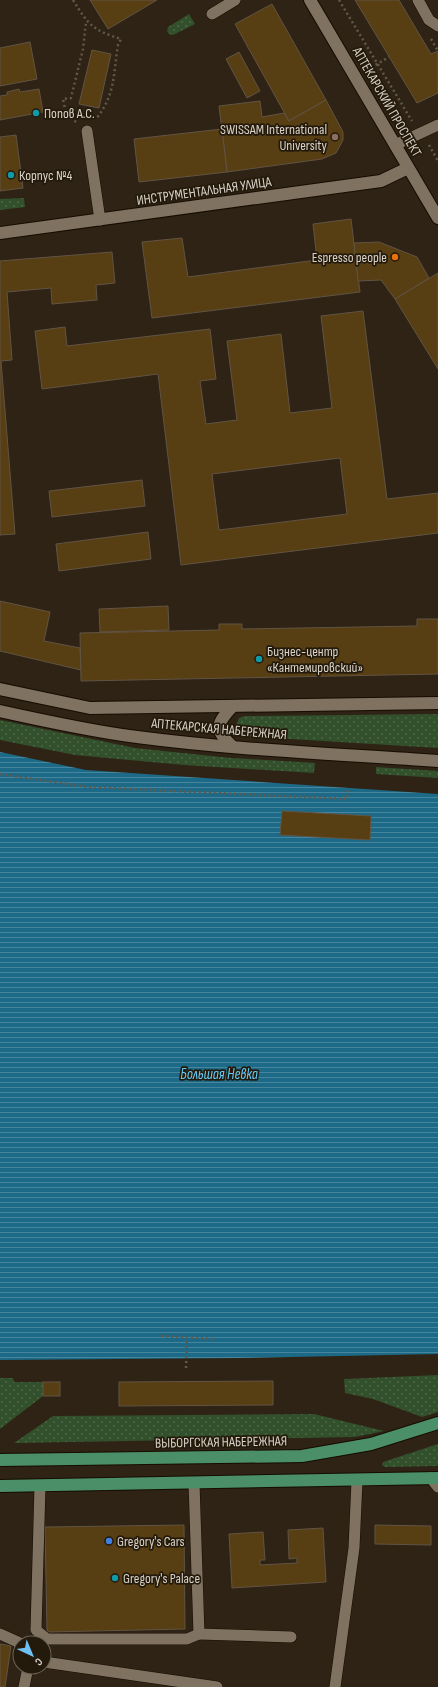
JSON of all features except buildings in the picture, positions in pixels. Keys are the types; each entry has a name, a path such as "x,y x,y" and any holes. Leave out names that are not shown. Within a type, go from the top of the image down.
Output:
{"main road":[{"name":"ВЫБОРГСКАЯ НАБЕРЕЖНАЯ","path":"0,1460 302,1456 371,1444 438,1423"},
{"path":"0,1486 436,1481"}],"street":[{"name":"АПТЕКАРСКИЙ ПРОСПЕКТ","path":"310,0 438,218"},
{"name":"ИНСТРУМЕНТАЛЬНАЯ УЛИЦА","path":"0,233 381,181 408,168"},
{"name":"АПТЕКАРСКАЯ НАБЕРЕЖНАЯ","path":"0,689 90,708 438,703"},
{"path":"232,746 220,735 218,727 221,719 233,706"},
{"name":"АПТЕКАРСКАЯ НАБЕРЕЖНАЯ","path":"0,711 80,728 137,737 232,746 438,761"}],"lane":[{"path":"212,14 235,0"},
{"path":"418,0 429,20 438,26"},
{"path":"395,145 438,124"},
{"path":"86,131 100,220"},
{"path":"335,1687 354,1548 357,1481"},
{"path":"194,1483 198,1634"},
{"path":"0,1486 0,1496"},
{"path":"40,1486 36,1630 47,1639 187,1639 198,1634 291,1637"},
{"path":"0,1634 12,1639"},
{"path":"52,1663 217,1687"},
{"path":"24,1687 26,1675"}],"path":[{"path":"73,0 86,22 99,32 122,39 118,45 114,81 108,102 86,131 66,114 63,99 71,98 83,49 86,22"},
{"path":"339,0 420,133"},
{"path":"428,34 438,51"},
{"path":"373,67 389,57"},
{"path":"0,774 88,787 347,799 348,788"},
{"path":"161,1336 214,1339"},
{"path":"186,1368 187,1338"}],"green space":[{"path":"189,14 195,24 173,35 169,34 167,31 168,27"},
{"path":"24,198 25,207 0,210 0,199"},
{"path":"438,714 438,748 243,736 235,728 239,718 245,716"},
{"path":"0,720 135,748 231,758 315,763 314,773 184,765 75,755 0,740"},
{"path":"376,767 438,771 438,778 376,774"},
{"path":"438,1375 438,1412 422,1417 373,1399 345,1393 344,1379"},
{"path":"0,1378 13,1378 14,1382 43,1382 43,1396 0,1429"},
{"path":"314,1414 384,1431 355,1437 14,1443 53,1416"},
{"path":"438,1444 438,1466 385,1467 382,1465 383,1462"}],"water":[{"name":"Большая Невка","path":"0,752 86,770 438,794 438,1354 239,1358 0,1360"}],"place":[{"name":"Попов А.С.","path":"36,113"},
{"name":"SWISSAM International University","path":"335,137"},
{"name":"Корпус №4","path":"11,175"},
{"name":"Espresso people","path":"395,257"},
{"name":"Бизнес-центр «Кантемировский»","path":"259,659"},
{"name":"Gregory's Cars","path":"109,1541"},
{"name":"Gregory's Palace","path":"115,1578"}]}
